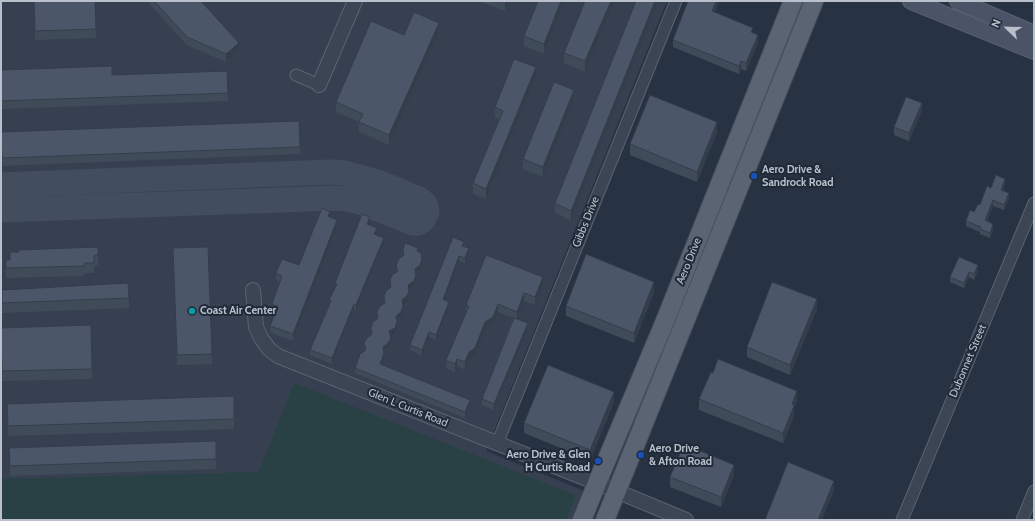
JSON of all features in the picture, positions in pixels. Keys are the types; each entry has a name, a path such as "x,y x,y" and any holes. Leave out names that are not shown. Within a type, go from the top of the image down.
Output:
{"main road":[{"name":"Aero Drive","path":"605,520 607,487 665,321 793,1"},
{"name":"Aero Drive","path":"582,520 607,487 692,305 814,1"},
{"path":"911,1 1034,51"},
{"path":"958,1 1034,34"}],"street":[{"path":"296,75 319,85 354,1"},
{"name":"Gibbs Drive","path":"497,444 676,1"},
{"name":"Dubonnet Street","path":"902,520 1034,203"},
{"name":"Glen L Curtis Road","path":"253,290 256,327 265,344 278,356 686,520"},
{"path":"1022,520 1034,491"}],"shaded area":[{"path":"1,1 667,1 486,451 582,490 583,499 575,520 1,520"}],"green space":[{"path":"294,383 575,495 566,520 1,520 1,479 259,472"}],"building":[{"path":"34,1 95,1 96,29 35,31"},
{"path":"154,1 201,1 239,43 226,54 187,37"},
{"path":"538,1 561,1 544,44 524,36"},
{"path":"585,1 611,1 585,61 564,53"},
{"path":"636,1 655,1 571,211 555,203"},
{"path":"688,1 716,1 712,11 753,28 751,32 758,35 746,63 741,61 739,66 673,40"},
{"path":"414,12 439,23 389,135 359,122 363,114 336,102 371,21 404,35"},
{"path":"514,59 536,67 486,189 473,183 503,111 495,107"},
{"path":"112,66 112,75 227,71 228,93 1,101 1,70"},
{"path":"554,82 574,90 543,167 523,159"},
{"path":"650,95 717,122 697,172 630,144"},
{"path":"906,97 922,103 909,133 894,127"},
{"path":"299,121 300,147 2,158 1,132"},
{"path":"996,175 1005,179 1001,190 1009,193 1004,205 993,200 985,220 993,224 990,233 980,229 981,227 966,221 970,210 974,212 978,204 980,205 987,186 991,188"},
{"path":"322,208 330,212 328,216 337,220 293,334 270,326 278,307 272,304 282,276 276,273 282,259 299,265"},
{"path":"362,214 370,217 367,224 377,228 374,234 384,238 356,305 354,304 332,358 310,350 331,301 329,300 337,284 335,283"},
{"path":"453,237 464,242 462,246 469,248 465,258 459,256 443,299 449,302 436,335 429,332 422,350 410,345"},
{"path":"405,243 418,248 417,251 421,253 422,259 420,265 415,269 416,275 414,281 408,285 409,291 407,296 402,300 403,306 401,312 396,316 397,322 395,328 389,331 391,338 383,347 384,354 380,364 470,400 465,412 355,368 360,354 366,350 364,343 372,334 371,327 373,322 378,318 377,312 380,306 385,303 384,296 386,291 391,287 390,280 392,275 398,271 396,265 399,259 404,255 403,249"},
{"path":"98,247 98,255 94,256 94,263 85,263 84,266 6,268 6,260 10,260 10,252 19,252 18,250"},
{"name":"Coast Air Center","path":"208,247 212,354 177,355 173,248"},
{"path":"586,254 654,282 634,333 566,306"},
{"path":"486,255 543,277 535,297 524,293 517,312 498,304 493,317 485,322 475,348 469,352 465,362 457,359 455,364 446,360 469,306 466,305"},
{"path":"959,257 978,265 974,274 969,272 964,283 950,277"},
{"path":"772,282 817,299 790,365 747,347"},
{"path":"128,283 129,298 2,303 2,290"},
{"path":"514,318 528,323 494,404 482,399"},
{"path":"91,325 92,369 2,371 1,328"},
{"path":"718,359 797,391 792,404 794,406 783,433 699,399 711,372 713,373"},
{"path":"548,365 614,392 590,450 524,423"},
{"path":"234,396 234,419 8,426 7,404"},
{"path":"216,441 216,459 10,466 9,448"},
{"path":"684,444 734,465 721,497 670,477"},
{"path":"788,462 834,481 818,520 765,520"}],"taxiway":[{"path":"1,185 329,172 345,173 378,182 419,199 425,204 427,211 423,220 418,223 413,223 360,202 335,198 1,210"}],"place":[{"name":"Aero Drive & Sandrock Road","path":"754,176"},
{"name":"Coast Air Center","path":"192,311"},
{"name":"Aero Drive & Afton Road","path":"641,455"},
{"name":"Aero Drive & Glen H Curtis Road","path":"598,461"}]}
